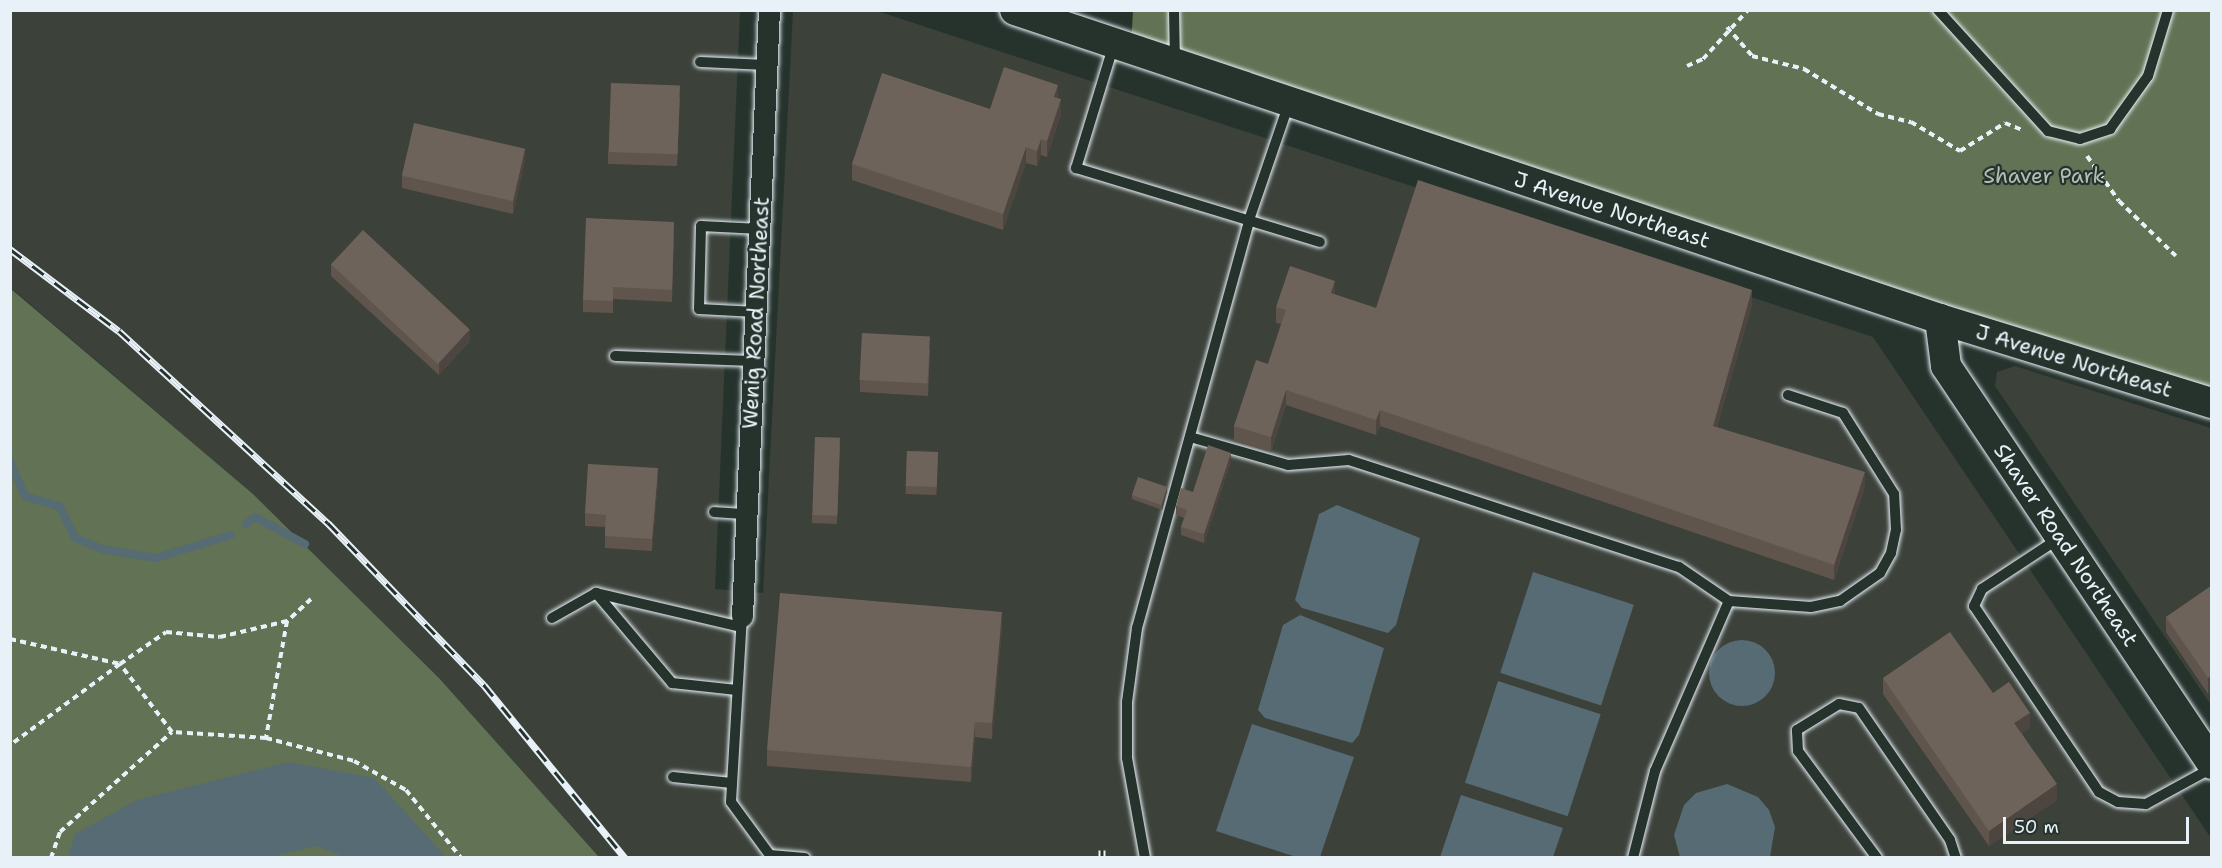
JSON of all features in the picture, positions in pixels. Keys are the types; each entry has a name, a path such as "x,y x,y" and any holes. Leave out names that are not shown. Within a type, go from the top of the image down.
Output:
{"street":[{"name":"Wenig Road Northeast","path":"741,621 769,10"},
{"name":"J Avenue Northeast","path":"1027,12 1114,44 1940,319 2211,403"},
{"name":"Shaver Road Northeast","path":"1940,319 1946,366 2062,536 2211,766"}],"lane":[{"path":"1174,10 1175,64"},
{"path":"1938,10 2048,131 2080,139 2110,129 2148,76 2168,10"},
{"path":"1114,44 1076,168 1320,242"},
{"path":"700,62 767,65"},
{"path":"1145,858 1127,758 1127,702 1137,628 1250,220 1289,102"},
{"path":"756,312 699,309 701,226 760,229"},
{"path":"615,356 754,361"},
{"path":"1190,438 1288,465 1349,460 1679,567 1729,601 1811,607 1840,601 1880,573 1891,553 1896,530 1894,494 1843,413 1788,394"},
{"path":"714,512 746,514"},
{"path":"2062,536 1982,589 1974,606 2099,792 2118,802 2146,804 2211,766"},
{"path":"596,593 672,682 737,690"},
{"path":"552,618 596,593 741,621 731,802 770,855 805,858"},
{"path":"1633,858 1655,771 1729,601"},
{"path":"1877,858 1798,751 1797,730 1839,705 1859,708 1950,840 1956,858"},
{"path":"673,777 732,783"}],"path":[{"path":"1687,66 1703,59 1727,27 1748,10"},
{"path":"1727,27 1752,56 1804,69 1878,114 1911,122 1960,151 2005,123 2027,132"},
{"path":"2081,154 2092,158 2119,201 2176,256"},
{"path":"10,745 166,632 220,637 287,621 311,599"},
{"path":"266,738 287,621"},
{"path":"10,639 120,664 172,732"},
{"path":"51,858 60,832 172,732 266,738 354,761 406,790 461,858"}],"shaded area":[{"path":"11,11 740,11 715,589 763,593 793,11 877,11 1873,337 2211,838 2211,857 599,857 439,678 253,494 11,288"},
{"path":"2015,366 2211,428 2211,705 1995,386 1997,372"}],"green space":[{"name":"Shaver Park","path":"1133,10 2211,11 2211,403 1131,49"},
{"path":"10,288 253,494 439,678 599,857 11,857"}],"water":[{"path":"1337,505 1420,538 1396,625 1388,633 1302,608 1295,600 1319,514"},
{"path":"1533,572 1634,605 1601,706 1500,673"},
{"path":"1300,615 1384,648 1359,735 1352,743 1265,718 1258,710 1283,625"},
{"path":"1735,640 1749,640 1761,645 1770,654 1775,673 1773,686 1766,697 1749,706 1735,706 1723,701 1714,692 1709,680 1709,666 1714,654 1723,645"},
{"path":"1498,681 1601,714 1568,816 1465,783"},
{"path":"1252,724 1354,757 1320,857 1296,857 1216,831"},
{"path":"289,762 374,778 446,857 344,857 316,846 265,858 68,857 75,834 137,800"},
{"path":"1727,784 1758,797 1769,810 1775,827 1770,857 1680,857 1674,835 1684,805 1696,793"},
{"path":"1461,795 1563,828 1553,857 1440,857"}],"building":[{"path":"1004,67 1058,85 1054,97 1061,99 1047,141 1041,139 1037,151 1026,147 1003,214 852,164 882,73 990,109"},
{"path":"611,83 680,85 678,154 609,152"},
{"path":"414,123 525,149 513,201 402,176"},
{"path":"1418,180 1752,290 1713,426 1865,472 1834,565 1380,410 1376,420 1286,390 1271,437 1234,426 1256,360 1268,364 1286,310 1276,307 1290,266 1335,281 1331,293 1376,308"},
{"path":"586,218 674,222 672,290 613,287 613,301 583,300"},
{"path":"363,230 470,330 438,364 331,264"},
{"path":"862,333 930,337 927,383 860,380"},
{"path":"815,437 840,438 837,516 812,515"},
{"path":"1208,445 1231,453 1204,534 1181,527 1187,510 1176,506 1181,488 1193,492"},
{"path":"907,451 938,452 937,487 906,486"},
{"path":"588,464 658,468 652,539 605,536 606,515 585,513"},
{"path":"1138,477 1167,487 1161,505 1132,495"},
{"path":"2211,586 2211,676 2208,678 2166,617"},
{"path":"780,593 1002,612 992,723 975,722 971,767 767,750"},
{"path":"1950,632 1993,693 2009,682 2030,713 2014,723 2057,784 1989,831 1883,678"}],"waterway":[{"path":"10,461 25,496 60,507 75,538 102,549 156,558 231,535"},
{"path":"246,524 255,517 305,544"}],"railway":[{"path":"10,249 119,331 328,523 484,685 625,858"},
{"path":"1102,850 1102,858"}]}
